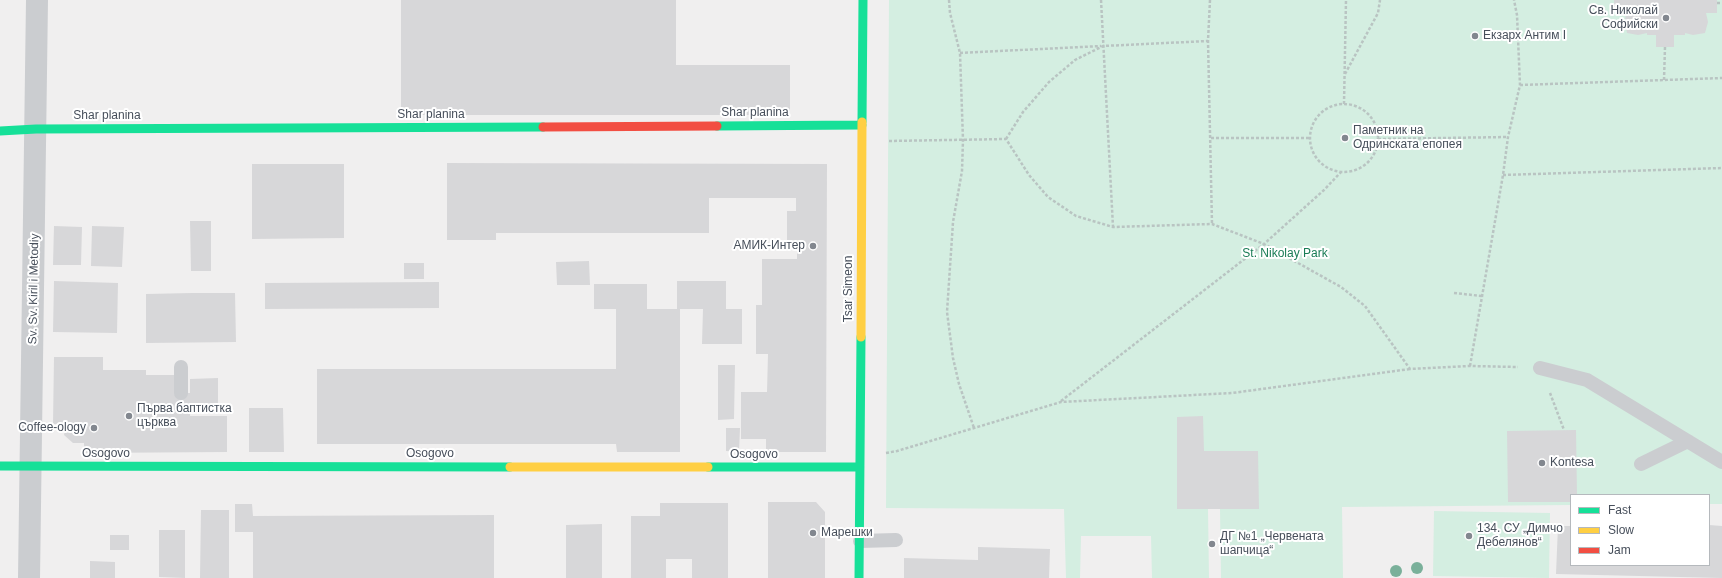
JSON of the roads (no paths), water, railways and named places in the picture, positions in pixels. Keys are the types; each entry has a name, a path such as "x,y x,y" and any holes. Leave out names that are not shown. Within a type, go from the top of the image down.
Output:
{"street":[{"name":"Sv. Sv. Kiril i Metodiy","path":"29,578 37,0"},
{"name":"Tsar Simeon","path":"860,578 863,0"},
{"name":"Shar planina","path":"0,131 36,129 862,126"},
{"name":"Osogovo","path":"0,466 31,466 180,459 860,467"}],"lane":[{"path":"181,367 181,392"},
{"path":"1540,368 1587,380 1722,462"},
{"path":"1641,464 1688,441"},
{"path":"860,541 896,540"}],"place":[{"name":"Св. Николай Софийски","path":"1666,18"},
{"name":"Екзарх Антим I","path":"1475,36"},
{"name":"Паметник на Одринската епопея","path":"1345,138"},
{"name":"АМИК-Интер","path":"813,246"},
{"name":"Първа баптистка църква","path":"129,416"},
{"name":"Coffee-ology","path":"94,428"},
{"name":"Kontesa","path":"1542,463"},
{"name":"Марешки","path":"813,533"},
{"name":"134. СУ „Димчо Дебелянов“","path":"1469,536"},
{"name":"ДГ №1 „Червената шапчица“","path":"1212,544"}],"park label":[{"name":"St. Nikolay Park","path":"1285,254"}]}
